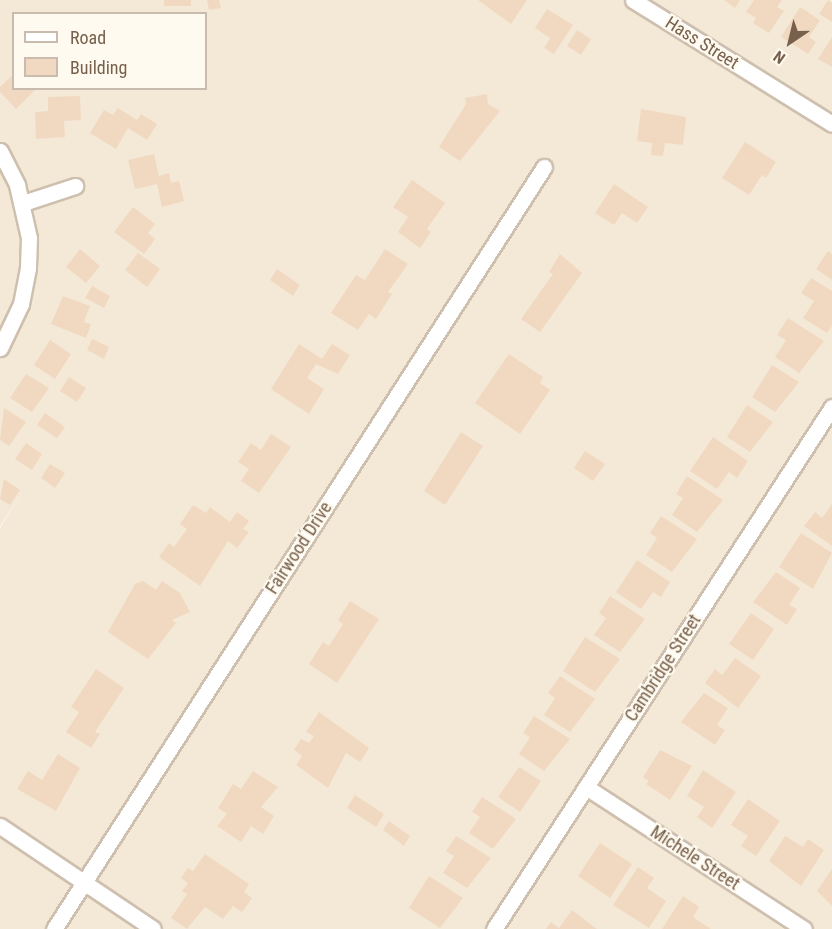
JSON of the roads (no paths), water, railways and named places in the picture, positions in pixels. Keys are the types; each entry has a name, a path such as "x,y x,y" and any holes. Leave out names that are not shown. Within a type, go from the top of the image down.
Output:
{"street":[{"name":"Hass Street","path":"633,0 832,124"},
{"path":"0,151 23,203 28,268 21,304 0,348"},
{"name":"Fairwood Drive","path":"54,929 544,167"},
{"path":"23,203 75,186"},
{"name":"Cambridge Street","path":"494,929 832,407"},
{"name":"Michele Street","path":"586,787 804,929"},
{"path":"0,826 85,881 153,929"}]}
